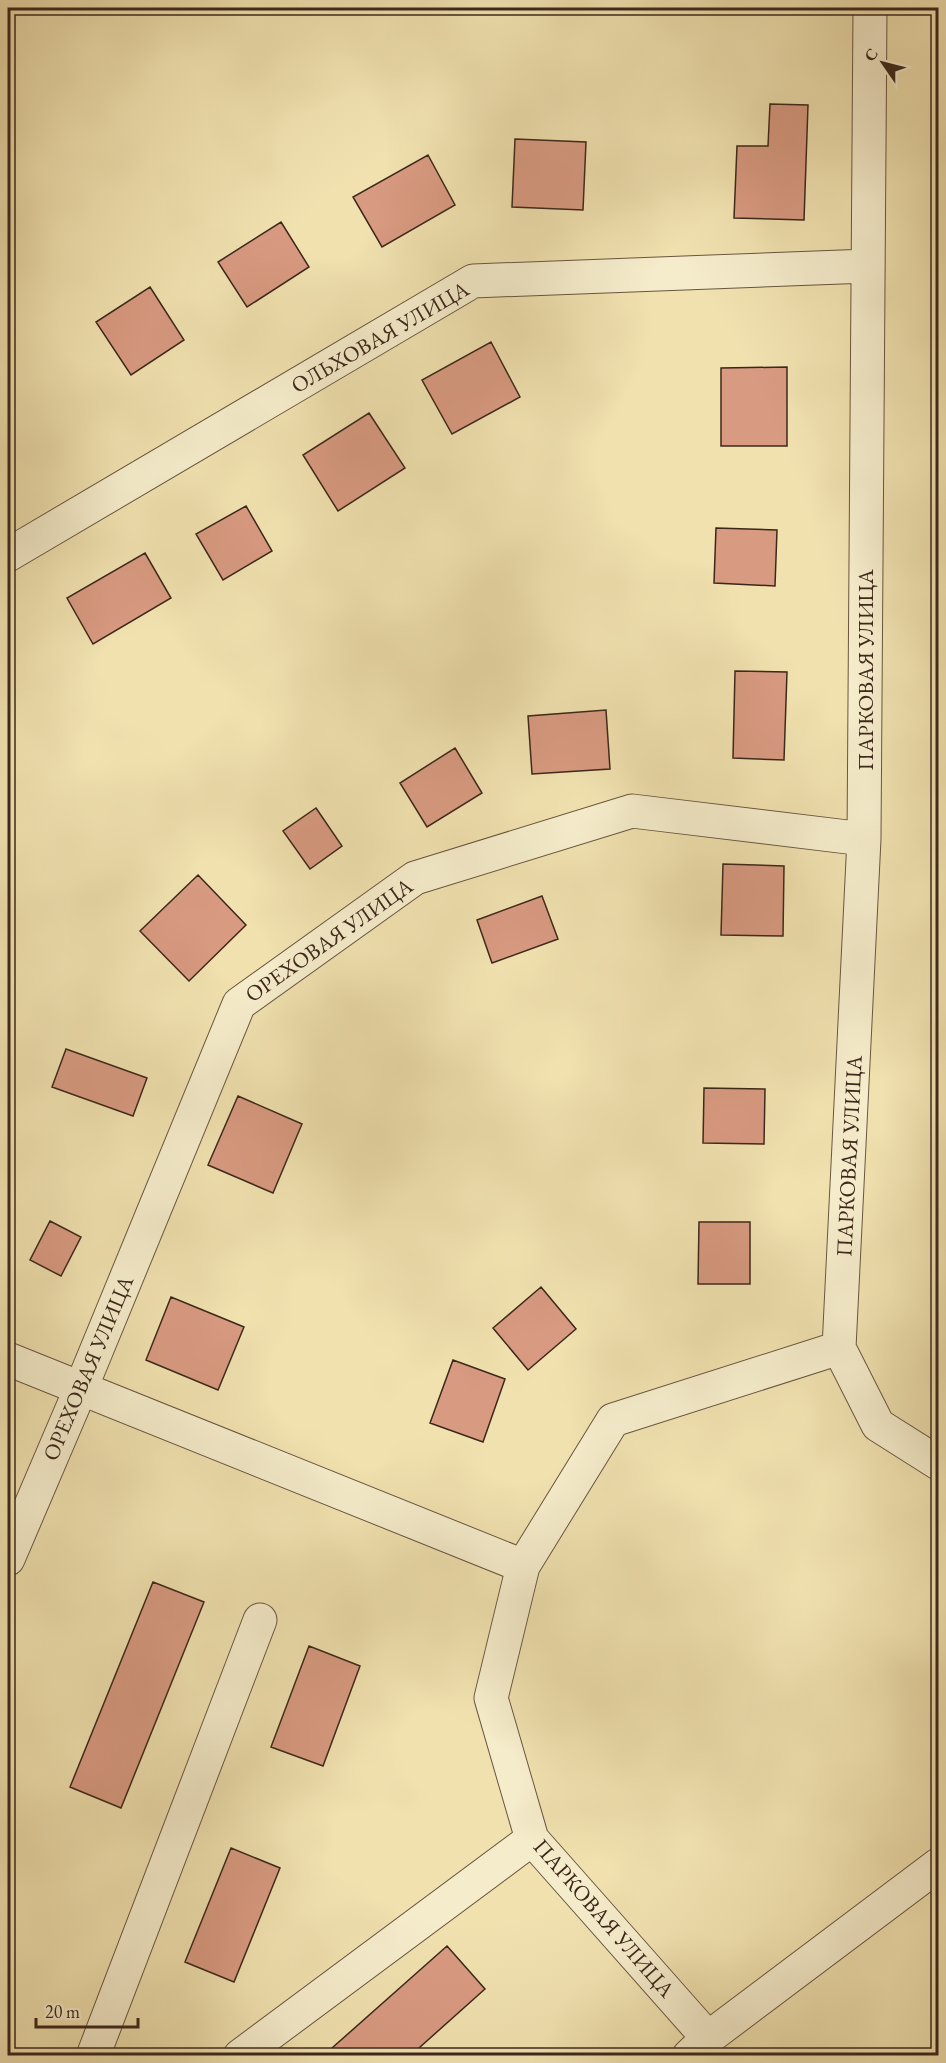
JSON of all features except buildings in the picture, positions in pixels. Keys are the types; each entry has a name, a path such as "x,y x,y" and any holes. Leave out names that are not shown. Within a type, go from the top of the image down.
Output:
{"street":[{"name":"ПАРКОВАЯ УЛИЦА","path":"870,8 864,839 839,1348 613,1420 523,1566 491,1698 532,1839 699,2047 939,1865"},
{"name":"ОЛЬХОВАЯ УЛИЦА","path":"8,555 473,281 868,266"},
{"name":"ОРЕХОВАЯ УЛИЦА","path":"8,1559 81,1389 239,1004 415,878 632,811 864,839"},
{"path":"839,1348 878,1425 939,1462"},
{"path":"8,1359 523,1566"},
{"path":"93,2055 261,1620"},
{"path":"240,2055 532,1839"}]}
